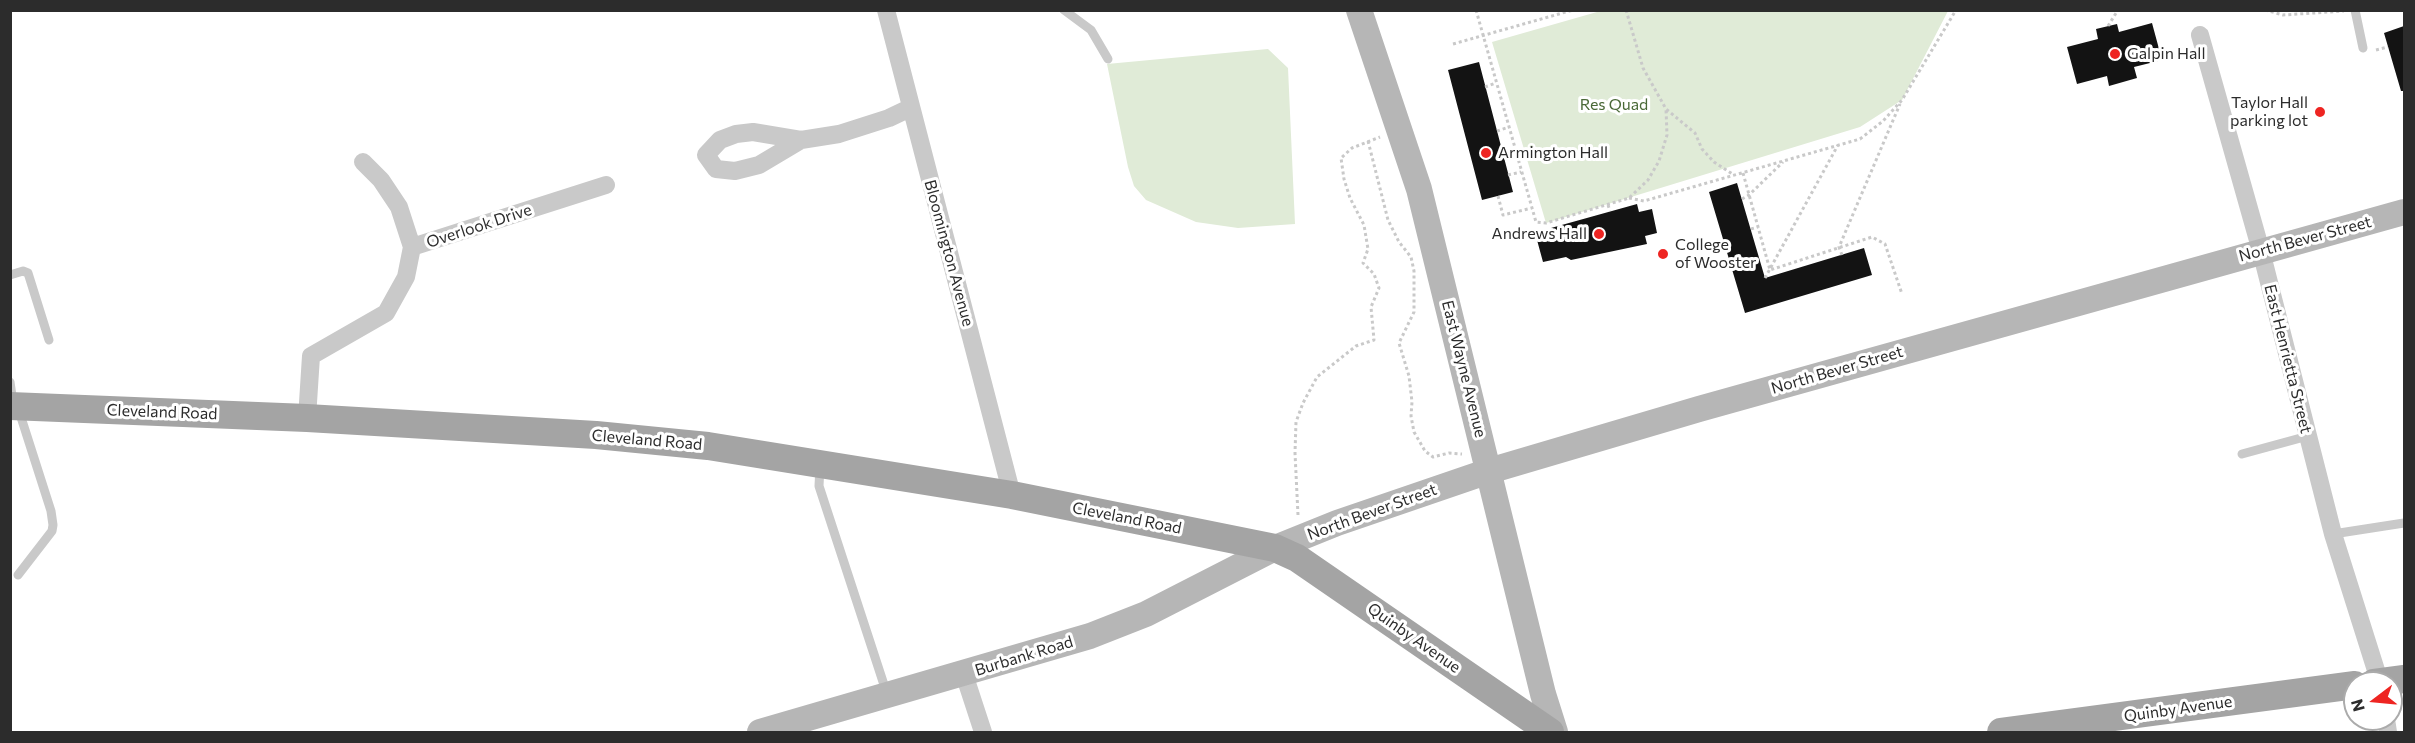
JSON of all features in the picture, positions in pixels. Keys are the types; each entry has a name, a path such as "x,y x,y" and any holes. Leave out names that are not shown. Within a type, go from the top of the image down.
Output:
{"main road":[{"name":"East Wayne Avenue","path":"1359,10 1419,189 1543,694 1555,732"},
{"name":"North Bever Street","path":"1275,548 1337,523 1490,471 1699,409 2404,212"},
{"name":"Cleveland Road","path":"13,400 596,435 708,446 1012,495 1275,548"},
{"name":"Burbank Road","path":"760,732 1090,636 1146,614 1275,548"},
{"name":"Quinby Avenue","path":"1275,548 1297,558 1550,732"},
{"name":"Quinby Avenue","path":"2001,732 2343,687"}],"street":[{"name":"Bloomington Avenue","path":"886,10 1012,495"},
{"name":"East Henrietta Street","path":"2200,35 2261,251 2333,534 2376,671"},
{"path":"801,140 759,165 735,171 716,169 706,155 720,140 736,134 753,132 801,140 839,134 889,118 910,108"},
{"name":"Overlook Drive","path":"363,162 381,180 399,207 412,247 606,185"},
{"path":"307,418 310,356 386,313 406,276 412,247"},
{"path":"964,674 983,732"}],"lane":[{"path":"1064,10 1091,30 1108,59"},
{"path":"2355,10 2363,48"},
{"path":"10,275 23,271 28,273 49,340"},
{"path":"13,400 51,511 53,525 52,531 18,575"},
{"path":"2242,454 2308,436"},
{"path":"820,464 819,486 887,696"},
{"path":"2333,534 2404,523"}],"path":[{"path":"1476,10 1536,222 1546,223 1629,198 1648,180 1659,161 1667,135 1666,109"},
{"path":"1453,44 1573,10"},
{"path":"1626,10 1643,68 1666,109 1695,133 1702,149 1714,162 1734,175"},
{"path":"1842,255 1839,247 1902,100 1956,10"},
{"path":"2108,26 2118,10"},
{"path":"2265,10 2283,15 2348,10"},
{"path":"1485,87 1496,83"},
{"path":"1629,198 1644,201 1860,139 1883,122 1902,100"},
{"path":"1497,130 1509,127"},
{"path":"1298,515 1295,432 1303,403 1317,376 1356,346 1374,340 1371,307 1379,288 1374,274 1363,263 1368,249 1364,225 1350,198 1341,158 1352,147 1399,132"},
{"path":"1368,141 1388,220 1398,242 1411,257 1414,271 1414,312 1400,343 1409,376 1414,432 1425,451 1433,457 1449,453 1465,454"},
{"path":"1765,278 1838,146"},
{"path":"1742,199 1785,161"},
{"path":"1508,175 1521,172"},
{"path":"1743,173 1770,270"},
{"path":"1498,196 1503,215 1532,208"},
{"path":"1608,205 1610,211"},
{"path":"1751,229 1758,227"},
{"path":"1770,270 1872,237 1885,244 1902,294"}],"green space":[{"name":"Res Quad","path":"1604,10 1948,11 1902,100 1860,127 1546,223 1492,42"},
{"path":"1268,49 1288,68 1295,224 1238,228 1196,222 1146,200 1134,186 1128,167 1107,64"}],"building":[{"name":"Galpin Hall","path":"2152,23 2162,60 2134,67 2137,78 2109,86 2107,76 2077,84 2067,47 2098,39 2096,29 2117,24 2119,32"},
{"path":"2404,26 2404,91 2401,91 2384,33"},
{"name":"Armington Hall","path":"1479,62 1513,192 1482,200 1448,70"},
{"path":"1737,183 1765,278 1864,248 1872,275 1745,313 1709,192"},
{"name":"Andrews Hall","path":"1637,204 1639,212 1652,209 1657,233 1645,236 1647,244 1571,260 1566,257 1543,262 1537,240 1552,231 1551,228"}],"place":[{"name":"Galpin Hall","path":"2115,54"},
{"name":"Taylor Hall parking lot","path":"2320,112"},
{"name":"Armington Hall","path":"1486,153"},
{"name":"Andrews Hall","path":"1599,234"},
{"name":"College of Wooster","path":"1663,254"}]}
